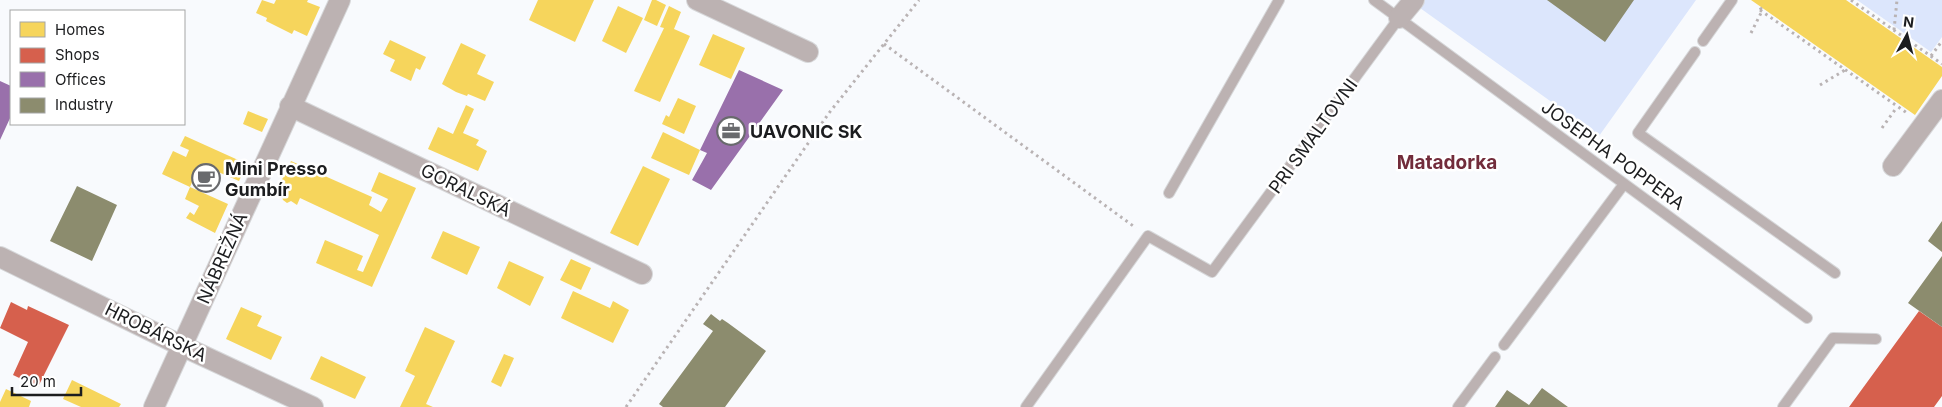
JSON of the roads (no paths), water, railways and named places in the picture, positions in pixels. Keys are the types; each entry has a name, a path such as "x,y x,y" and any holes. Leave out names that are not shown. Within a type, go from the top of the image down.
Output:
{"street":[{"name":"NÁBREŽNÁ","path":"154,407 340,0"},
{"path":"697,0 808,52"},
{"name":"PRI SMALTOVNI","path":"1399,18 1414,0"},
{"path":"1893,166 1942,100"},
{"name":"GORALSKÁ","path":"290,106 642,274"},
{"name":"HROBÁRSKA","path":"0,257 182,346 313,407"}],"lane":[{"path":"1169,193 1279,0"},
{"name":"JOSEPHA POPPERA","path":"1374,0 1807,318"},
{"path":"1704,41 1732,0"},
{"name":"PRI SMALTOVNI","path":"1026,407 1148,236 1212,272 1399,18"},
{"path":"1695,52 1638,133 1835,273"},
{"path":"1504,345 1624,184"},
{"path":"1783,407 1833,338 1876,339"},
{"path":"1458,407 1495,357"}],"place":[{"name":"UAVONIC SK","path":"731,131"},
{"name":"Mini Presso Gumbír","path":"206,178"}],"district":[{"name":"Matadorka","path":"1447,162"}]}
